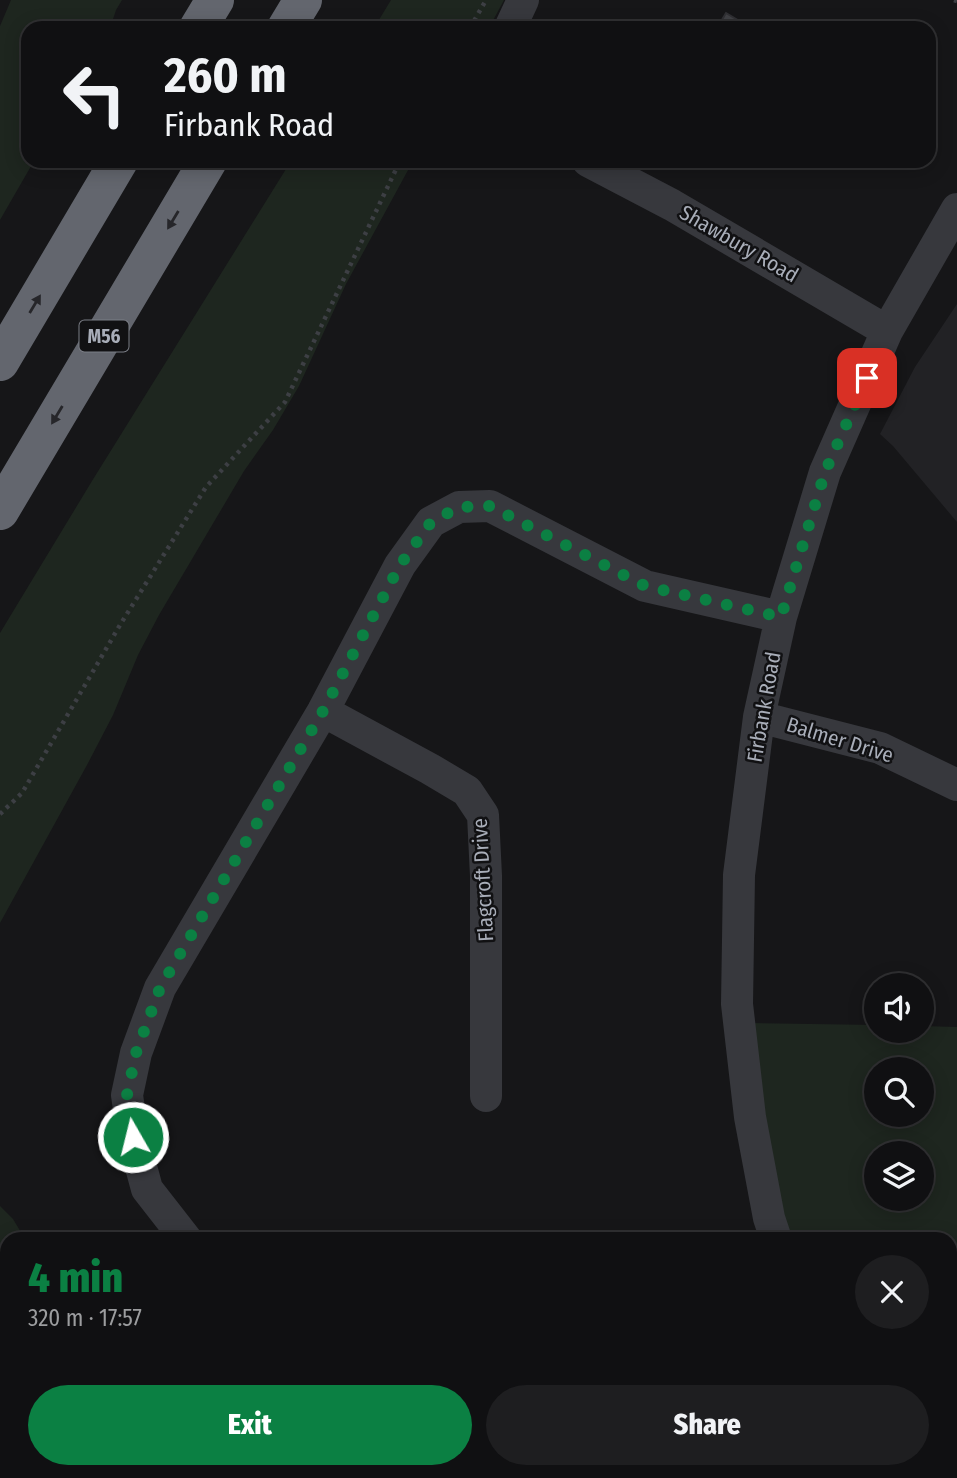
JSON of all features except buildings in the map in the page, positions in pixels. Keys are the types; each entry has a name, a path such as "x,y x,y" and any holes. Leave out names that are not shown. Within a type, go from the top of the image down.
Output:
{"highway":[{"path":"202,21 215,0"},
{"path":"290,21 303,0"},
{"path":"0,362 115,168"},
{"name":"M56","path":"0,510 204,168"}],"street":[{"path":"513,21 523,0"},
{"name":"Shawbury Road","path":"601,168 672,205 887,331"},
{"name":"Firbank Road","path":"774,1232 750,1117 737,1004 739,875 759,717 781,617 825,472 887,331 957,209"},
{"path":"181,1232 147,1189 133,1137 127,1095 136,1053 160,988 323,711 400,565 431,522 459,507 490,506 645,586 781,617"},
{"name":"Flagcroft Drive","path":"323,711 467,791 483,815 486,876 486,1096"},
{"name":"Balmer Drive","path":"759,717 880,748 957,785"}],"path":[{"path":"474,21 486,0"},
{"path":"0,814 22,793 120,625 206,488 285,402 397,168"}],"shaded area":[{"path":"11,0 122,0 112,21 21,21 21,168 30,168 0,220 0,26"},
{"path":"391,0 504,0 493,21 378,21"},
{"path":"287,168 409,168 346,284 299,386 244,471 159,615 138,655 113,715 0,923 0,633"},
{"path":"957,304 957,522 880,434 915,367"},
{"path":"751,1023 864,1025 864,1043 934,1043 934,1026 957,1027 957,1232 781,1232"},
{"path":"0,1206 21,1232 0,1232"}],"route":[{"path":"133,1137 127,1095 136,1053 160,988 323,711 400,565 431,522 459,507 490,506 645,586 781,617 825,472 867,378"}]}
